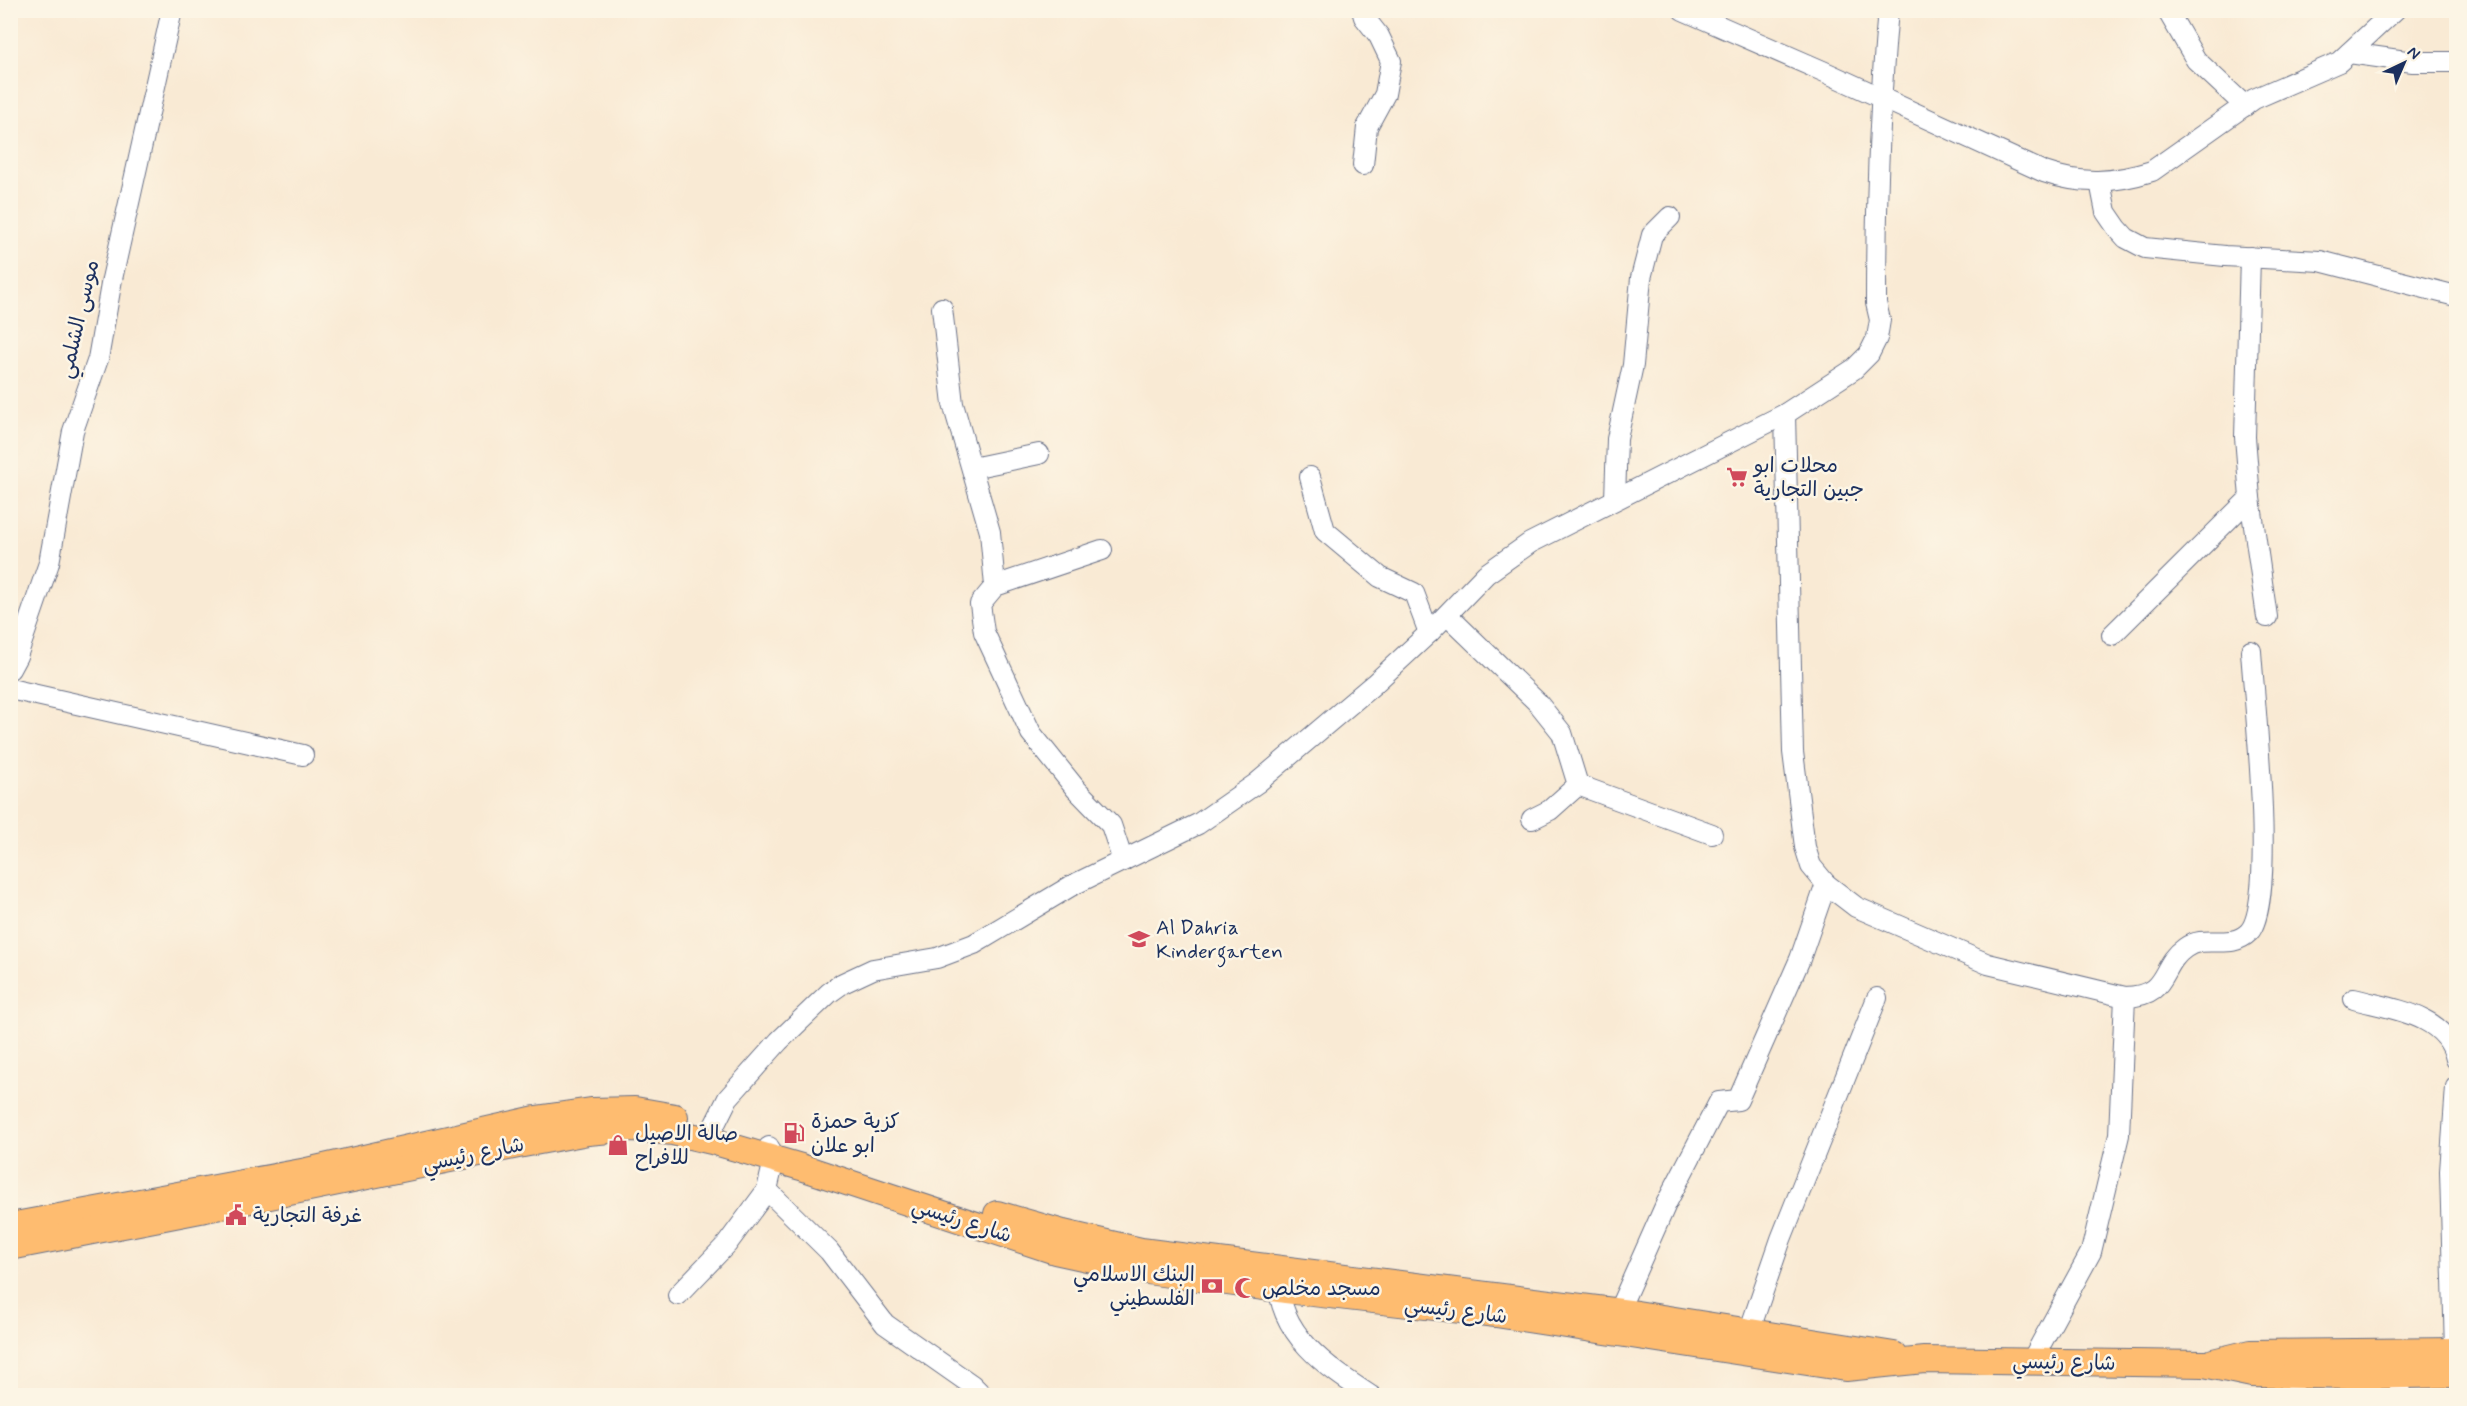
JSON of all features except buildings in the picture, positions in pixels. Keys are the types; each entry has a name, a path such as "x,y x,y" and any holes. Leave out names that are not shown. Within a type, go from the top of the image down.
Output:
{"main road":[{"name":"شارع رئيسي","path":"10,1226 307,1171 536,1119 591,1111 635,1110 676,1117 712,1135 771,1152 1055,1251 1147,1271 1278,1279 1618,1312 1748,1342 1846,1368 1923,1360 2204,1364 2293,1385 2400,1385 2456,1358"},
{"name":"شارع رئيسي","path":"10,1247 588,1132 632,1128 712,1135"},
{"name":"شارع رئيسي","path":"1278,1279 1496,1314 1748,1342"},
{"name":"شارع رئيسي","path":"2204,1364 2250,1353 2456,1358"}],"street":[{"name":"موسى الشلمي","path":"10,669 17,656 49,563 73,431 98,359 112,279 172,10"},
{"path":"1362,10 1364,17 1379,36 1391,61 1385,94 1367,127 1363,165"},
{"path":"1683,10 2044,172 2078,181 2100,182 2152,171 2254,99 2339,62 2395,10"},
{"path":"712,1135 728,1098 819,1002 843,983 873,969 918,962 956,952 974,944 1071,886 1198,824 1257,783 1374,684 1429,633 1486,574 1530,543 1785,414 1856,368 1869,354 1877,338 1880,320 1876,303 1876,177 1888,10"},
{"path":"2167,10 2196,60 2245,106"},
{"path":"2349,53 2413,62 2457,62"},
{"path":"2100,182 2106,212 2118,230 2135,244 2155,250 2320,261 2457,296"},
{"path":"1615,499 1617,439 1633,365 1641,278 1652,235 1670,217"},
{"path":"2250,257 2246,427 2250,498 2267,617"},
{"path":"942,308 953,404 990,532 995,586"},
{"path":"1785,414 1793,752 1807,855 1811,866 1826,884 1857,907 1988,964 2125,997 2142,995 2154,988 2164,978 2180,952 2189,945 2200,941 2234,941 2248,932 2257,917 2264,832 2251,651"},
{"path":"972,468 1039,454"},
{"path":"1310,477 1325,531 1380,577 1414,593 1429,633"},
{"path":"2112,635 2250,498"},
{"path":"1102,550 995,586 980,604 984,632 1031,733 1076,789 1110,825 1123,861"},
{"path":"1447,615 1538,703 1562,733 1578,785"},
{"path":"10,688 303,755"},
{"path":"1532,819 1550,810 1578,785"},
{"path":"1578,785 1712,834"},
{"path":"1618,1312 1666,1204 1719,1102 1738,1100 1800,959 1826,884"},
{"path":"2031,1362 2091,1252 2119,1135 2125,997"},
{"path":"1748,1342 1785,1229 1877,998"},
{"path":"2354,999 2421,1018 2436,1025 2450,1041 2457,1059"},
{"path":"2456,1358 2450,1170 2457,1087"},
{"path":"678,1295 727,1244 767,1190 771,1152"},
{"path":"767,1190 829,1251 885,1324 983,1395"},
{"path":"1278,1279 1285,1317 1304,1343 1335,1373 1371,1395"}],"place":[{"name":"محلات ابو جبين التجارية","path":"1737,477"},
{"name":"Al Dahria Kindergarten","path":"1139,939"},
{"name":"كزية حمزة ابو علان","path":"794,1133"},
{"name":"صالة الاصيل للافراح","path":"618,1145"},
{"name":"غرفة التجارية","path":"236,1215"},
{"name":"البنك الاسلامي الفلسطيني","path":"1212,1286"},
{"name":"مسجد مخلص","path":"1245,1288"}]}
